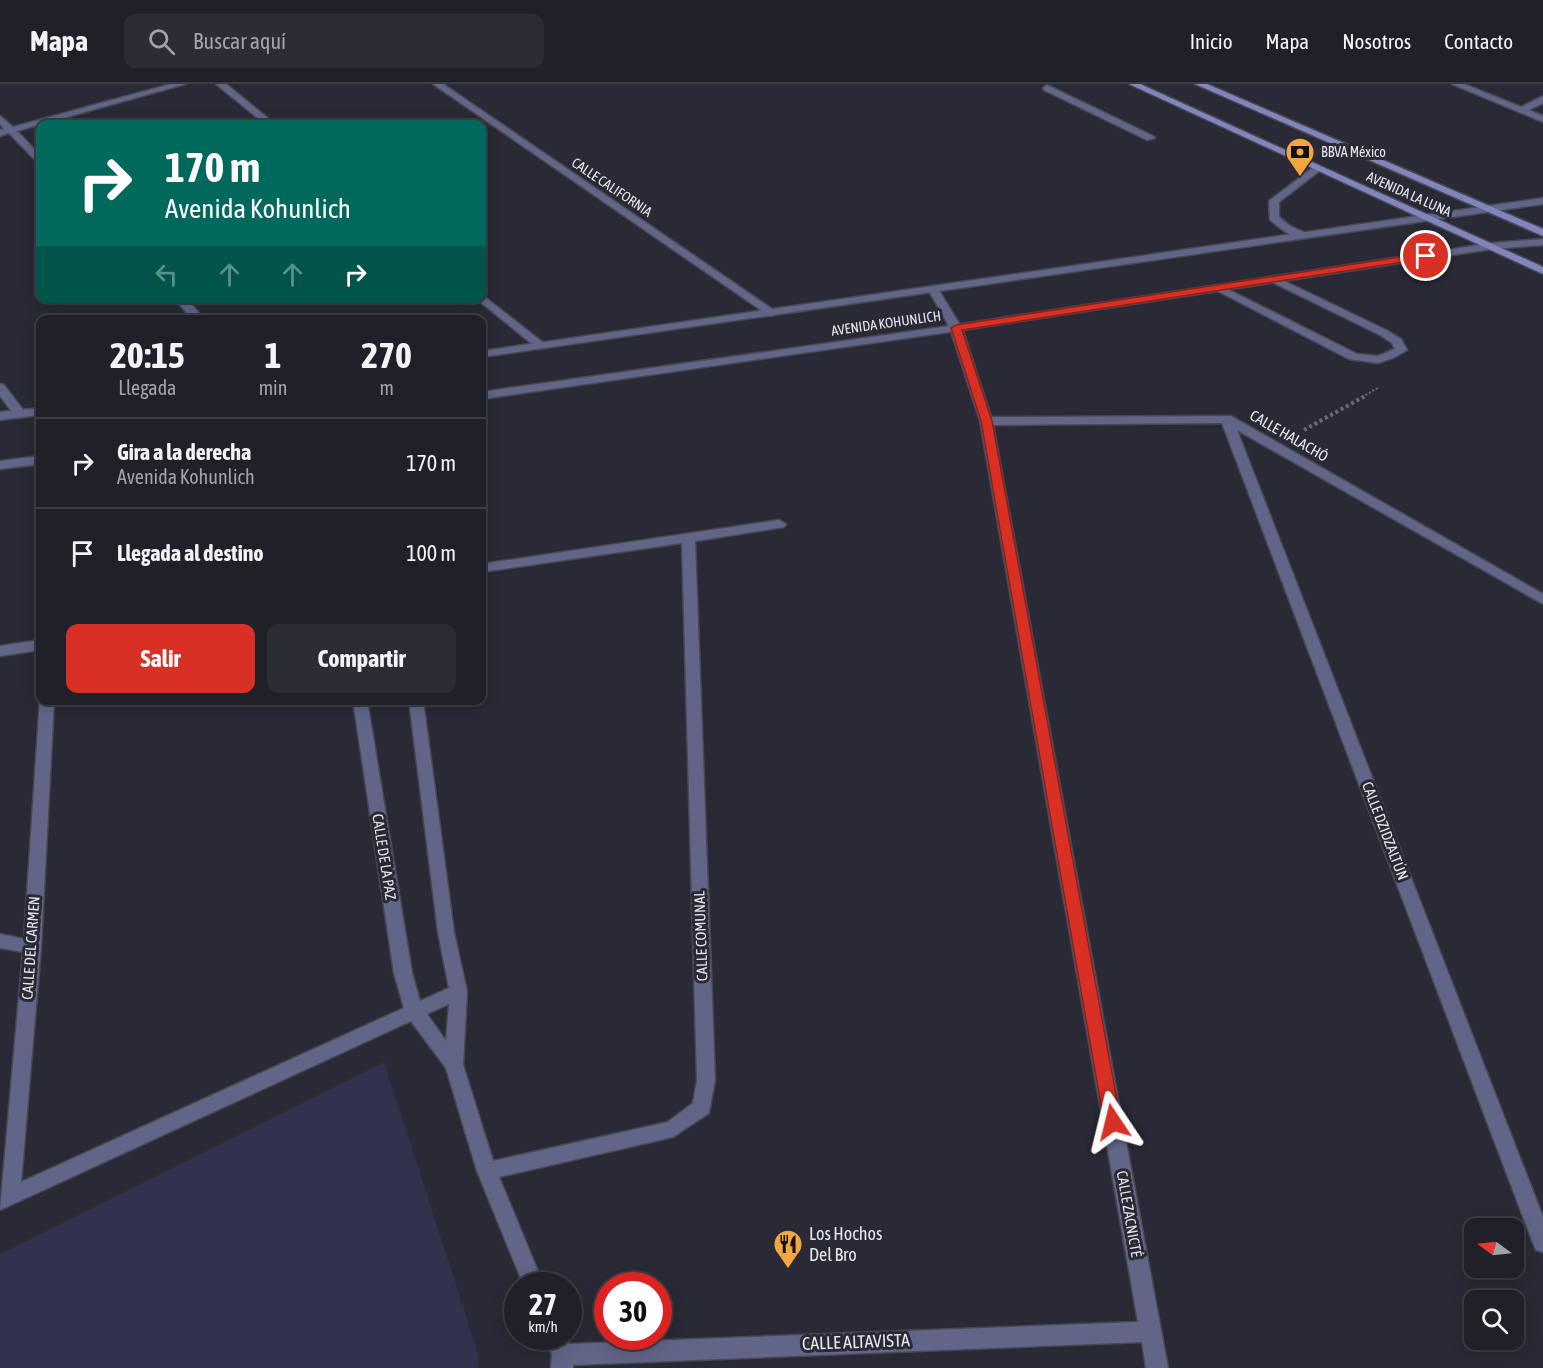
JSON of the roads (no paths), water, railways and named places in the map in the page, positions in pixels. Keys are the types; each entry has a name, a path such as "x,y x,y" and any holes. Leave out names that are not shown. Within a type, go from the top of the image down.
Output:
{"main road":[{"name":"AVENIDA LA LUNA","path":"1133,84 1543,271"},
{"name":"AVENIDA LA LUNA","path":"1199,84 1543,233"}],"street":[{"path":"48,120 181,84"},
{"path":"220,84 265,120"},
{"name":"CALLE CALIFORNIA","path":"437,84 772,313"},
{"path":"1043,86 1058,84"},
{"path":"1456,84 1543,119"},
{"path":"1043,86 1150,138"},
{"path":"1522,110 1543,99"},
{"path":"0,119 36,156"},
{"path":"0,133 36,123"},
{"path":"1302,235 1286,228 1275,218 1274,201 1318,168"},
{"name":"AVENIDA KOHUNLICH","path":"486,353 1543,201"},
{"name":"AVENIDA KOHUNLICH","path":"486,395 956,328 1492,246 1543,242"},
{"path":"1217,288 1353,357 1369,362 1387,358 1401,350 1397,341 1274,279"},
{"name":"CALLE ZACNICTÉ","path":"933,289 956,328 987,421 1157,1368"},
{"path":"486,301 541,346"},
{"path":"184,303 195,315"},
{"path":"0,388 20,414"},
{"path":"0,416 36,412"},
{"name":"CALLE HALACHÓ","path":"987,421 1227,420 1543,600"},
{"name":"CALLE DZIDZALTÚN","path":"1227,420 1543,1243"},
{"path":"0,465 36,460"},
{"path":"486,567 779,524"},
{"name":"CALLE COMUNAL","path":"487,1172 673,1129 702,1107 706,1080 688,538"},
{"path":"0,651 36,646"},
{"name":"CALLE DEL CARMEN","path":"5,1198 32,947 47,705"},
{"name":"CALLE DE LA PAZ","path":"361,705 403,973 414,1011 454,1065 487,1172 528,1272"},
{"name":"CALLE DE LA PAZ","path":"417,705 446,932 458,992 454,1065"},
{"path":"0,941 32,947"},
{"path":"5,1198 458,992"},
{"name":"CALLE ALTAVISTA","path":"560,1353 1150,1332"}],"place":[{"name":"BBVA México","path":"1300,178"},
{"name":"Los Hochos Del Bro","path":"788,1270"}]}
